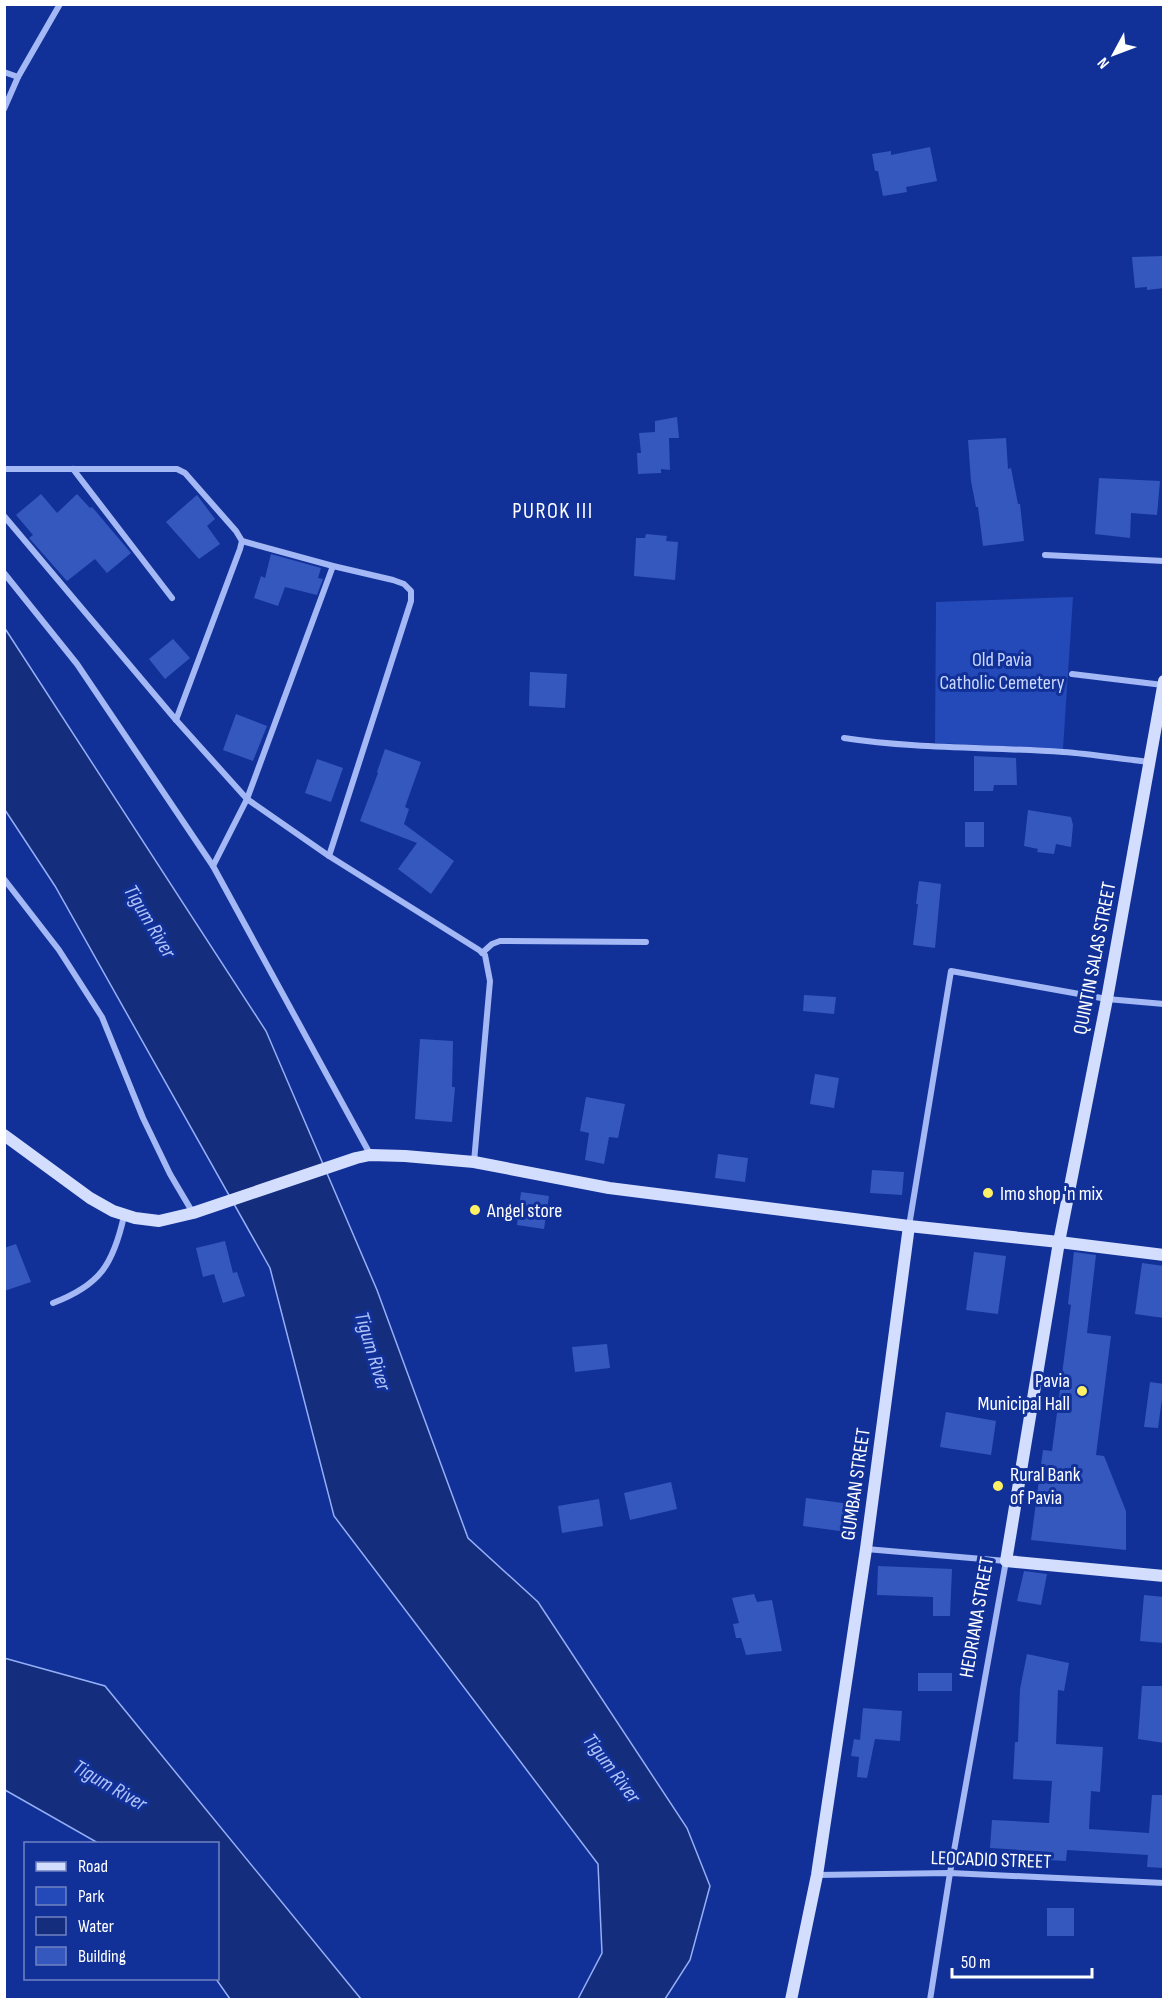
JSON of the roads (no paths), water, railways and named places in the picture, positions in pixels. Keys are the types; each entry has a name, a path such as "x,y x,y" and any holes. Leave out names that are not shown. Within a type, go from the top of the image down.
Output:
{"street":[{"path":"4,109 18,77 60,4"},
{"path":"4,72 18,77"},
{"path":"4,469 177,470 185,473 236,531 242,541 404,584 411,591 411,601 329,856"},
{"path":"73,469 172,598"},
{"path":"4,516 176,720 247,799 329,856 485,955 490,981 474,1162"},
{"path":"176,720 242,541"},
{"path":"1045,555 1164,561"},
{"path":"213,866 247,799 333,566"},
{"path":"4,573 77,664 213,866 370,1155"},
{"path":"1072,674 1163,683"},
{"name":"QUINTIN SALAS STREET","path":"1059,1242 1107,999 1150,762 1160,722 1163,683"},
{"path":"844,738 880,744 1065,752 1150,762"},
{"path":"4,879 59,950 102,1017 143,1118 170,1174 193,1213"},
{"path":"482,953 492,944 500,941 646,942"},
{"name":"GUMBAN STREET","path":"791,2000 817,1875 866,1549 909,1226 951,972 1107,999"},
{"path":"1107,999 1164,1004"},
{"path":"4,1135 90,1198 124,1216 159,1221 193,1213 356,1158 370,1155 405,1156 474,1162 609,1188 1164,1255"},
{"path":"53,1303 86,1288 100,1276 115,1252 124,1216"},
{"name":"HEDRIANA STREET","path":"930,2000 1059,1242"},
{"path":"866,1549 1164,1576"},
{"name":"LEOCADIO STREET","path":"817,1875 950,1873 1164,1883"}],"water":[{"name":"Tigum River","path":"4,627 266,1031 377,1290 468,1538 538,1602 687,1828 710,1886 690,1960 665,1999 578,1999 602,1953 598,1864 334,1516 270,1268 55,886 5,810"},
{"name":"Tigum River","path":"4,1658 105,1686 361,1999 230,1999 217,1980 219,1980 219,1842 96,1842 5,1790"}],"place":[{"name":"Imo shop 'n mix","path":"988,1193"},
{"name":"Angel store","path":"475,1210"},
{"name":"Pavia Municipal Hall","path":"1082,1391"},
{"name":"Rural Bank of Pavia","path":"998,1486"}],"district":[{"name":"PUROK III","path":"553,510"}],"park label":[{"name":"Old Pavia Catholic Cemetery","path":"1002,670"}]}
